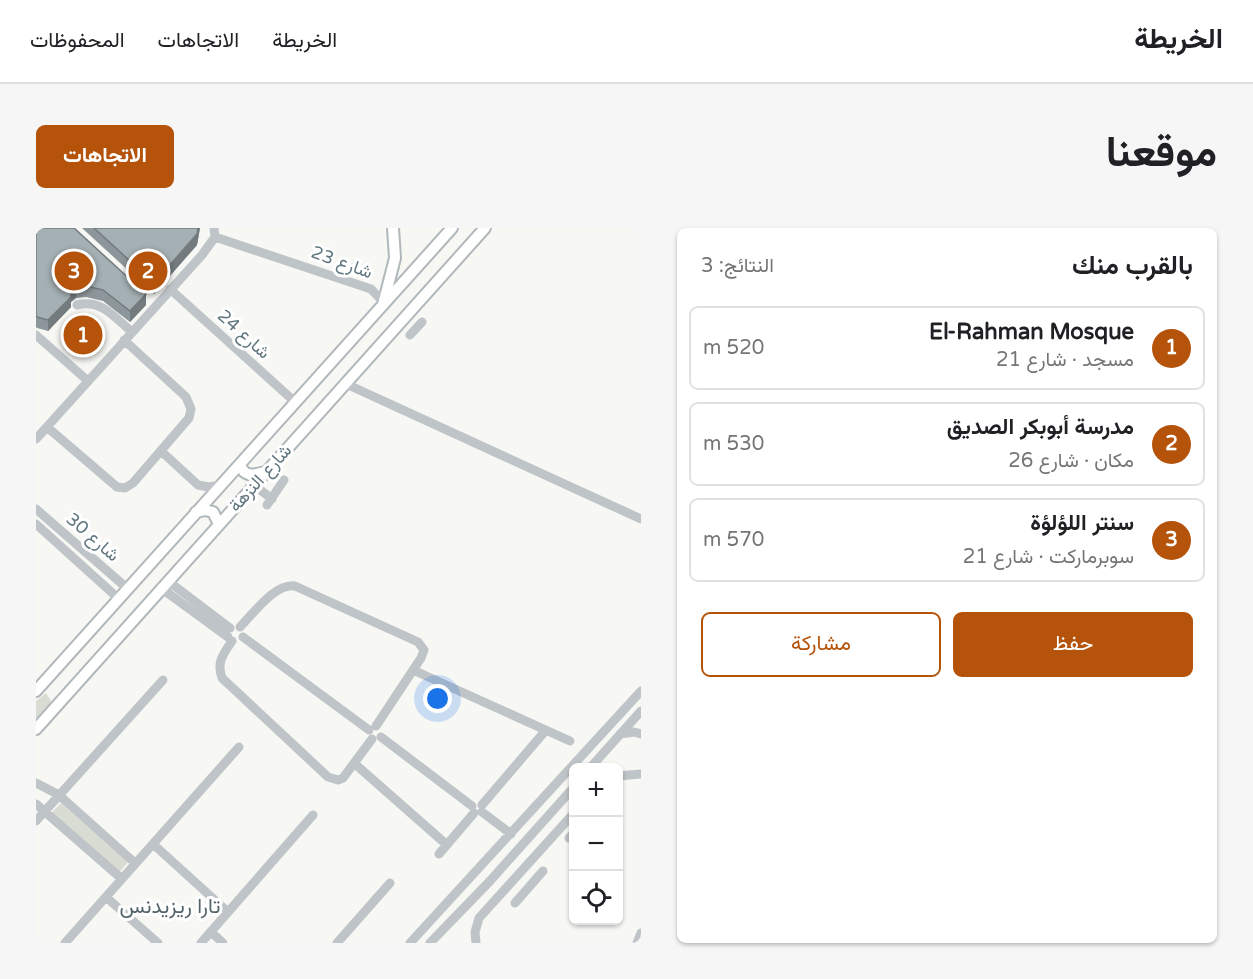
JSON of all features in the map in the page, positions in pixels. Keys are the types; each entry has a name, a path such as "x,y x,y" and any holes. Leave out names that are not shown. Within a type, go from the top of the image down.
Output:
{"main road":[{"path":"384,303 395,258 394,228 401,228"},
{"name":"شارع النزهة","path":"36,691 452,228"},
{"name":"شارع النزهة","path":"36,729 485,228"},
{"path":"240,464 243,472 249,475 265,472"},
{"path":"199,509 213,512 219,524"}],"street":[{"name":"شارع 23","path":"214,232 370,289 384,303"},
{"path":"36,440 202,255 214,232"},
{"name":"شارع 24","path":"171,289 295,402"},
{"path":"148,297 156,305"},
{"path":"77,305 90,303 102,306 132,332"},
{"path":"407,314 420,324 410,335"},
{"path":"36,335 88,381"},
{"path":"47,427 120,488 129,486 160,451 189,418 190,405 180,392 124,340"},
{"path":"344,383 641,519"},
{"path":"160,451 198,484 208,487 220,485"},
{"path":"254,485 270,502 284,480"},
{"path":"198,484 202,495 199,509"},
{"name":"شارع 30","path":"36,509 128,589"},
{"name":"شارع 30","path":"36,524 118,599"},
{"path":"102,584 111,574"},
{"path":"165,585 233,633 238,641 243,637 511,834"},
{"path":"286,585 295,586 418,642 424,650 354,763 343,778 333,779 328,777 226,683 219,671 219,664 233,633 276,590 286,585"},
{"path":"413,670 570,741"},
{"path":"36,822 163,680"},
{"path":"410,943 641,691"},
{"path":"641,712 641,723"},
{"path":"594,763 641,712"},
{"path":"439,854 546,730"},
{"path":"620,734 634,732 641,734"},
{"path":"65,943 238,747"},
{"path":"354,763 447,845"},
{"path":"623,776 641,774"},
{"path":"36,783 59,795 135,863"},
{"path":"430,943 439,939 569,792"},
{"path":"36,804 122,879"},
{"path":"201,943 313,815"},
{"path":"476,943 475,932 479,918 569,817"},
{"path":"153,844 228,912"},
{"path":"492,854 496,862 505,864"},
{"path":"477,869 487,873 490,881"},
{"path":"522,870 533,881"},
{"path":"515,903 543,872"},
{"path":"337,943 390,883"},
{"path":"106,897 158,943"},
{"path":"211,932 223,943"},
{"path":"637,943 641,933"}],"shaded area":[{"path":"46,693 51,701 49,707 36,721 36,701"},
{"path":"61,803 128,862 119,873 51,813"}],"building":[{"path":"39,228 74,228 146,294 130,311 103,290 86,286 76,287 71,291 71,297 48,320 37,317 36,232"},
{"path":"94,228 198,228 197,234 154,283"}],"place":[{"name":"سنتر اللؤلؤة","path":"74,271"},
{"name":"مدرسة أبوبكر الصديق","path":"148,271"},
{"name":"El-Rahman Mosque","path":"83,335"}],"district":[{"name":"تارا ريزيدنس","path":"170,906"}]}
